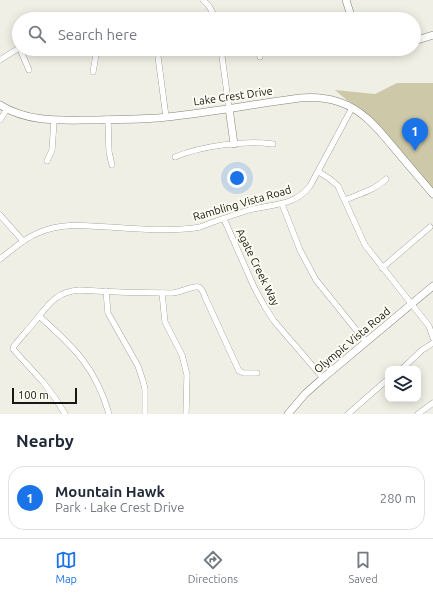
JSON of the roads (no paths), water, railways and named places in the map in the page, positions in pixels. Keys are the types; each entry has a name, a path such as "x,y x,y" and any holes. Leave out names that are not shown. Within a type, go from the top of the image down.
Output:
{"main road":[{"path":"346,0 350,12"},
{"path":"421,39 433,35"},
{"name":"Lake Crest Drive","path":"0,105 31,118 54,121 166,117 310,97 340,102 366,117 379,130 433,194"},
{"path":"229,108 234,144"},
{"name":"Olympic Vista Road","path":"288,414 305,394 323,378 433,286"}],"street":[{"path":"203,0 212,12"},
{"path":"0,60 12,53"},
{"path":"22,56 29,70"},
{"path":"93,72 96,56"},
{"path":"158,56 166,117"},
{"path":"222,56 229,108"},
{"name":"Rambling Vista Road","path":"0,259 22,241 47,229 65,226 182,230 200,227 253,209 282,204 296,199 310,186 319,172 352,108"},
{"path":"0,120 7,109"},
{"path":"108,120 109,152 112,166"},
{"path":"47,161 52,150 54,121"},
{"path":"175,157 192,150 234,144 273,144"},
{"path":"319,172 338,186 365,246 412,303 429,326 433,338"},
{"path":"345,200 373,189 386,179"},
{"path":"282,204 300,250 316,280 366,342"},
{"path":"0,215 22,241"},
{"name":"Agate Creek Way","path":"224,219 261,300 274,321 323,378"},
{"path":"382,268 430,227"},
{"path":"65,414 43,382 13,349 53,300 69,291 79,290 162,293 179,292 198,287 201,289 239,371 244,373 257,373"},
{"path":"106,291 108,313 138,366 144,380 145,414"},
{"path":"162,293 165,322 182,355 187,375 186,414"},
{"path":"39,316 81,357 98,384 106,401 109,414"},
{"path":"405,366 422,350 433,343"},
{"path":"348,414 385,382"},
{"path":"418,414 433,403"}],"place":[{"name":"Mountain Hawk","path":"415,151"}]}
